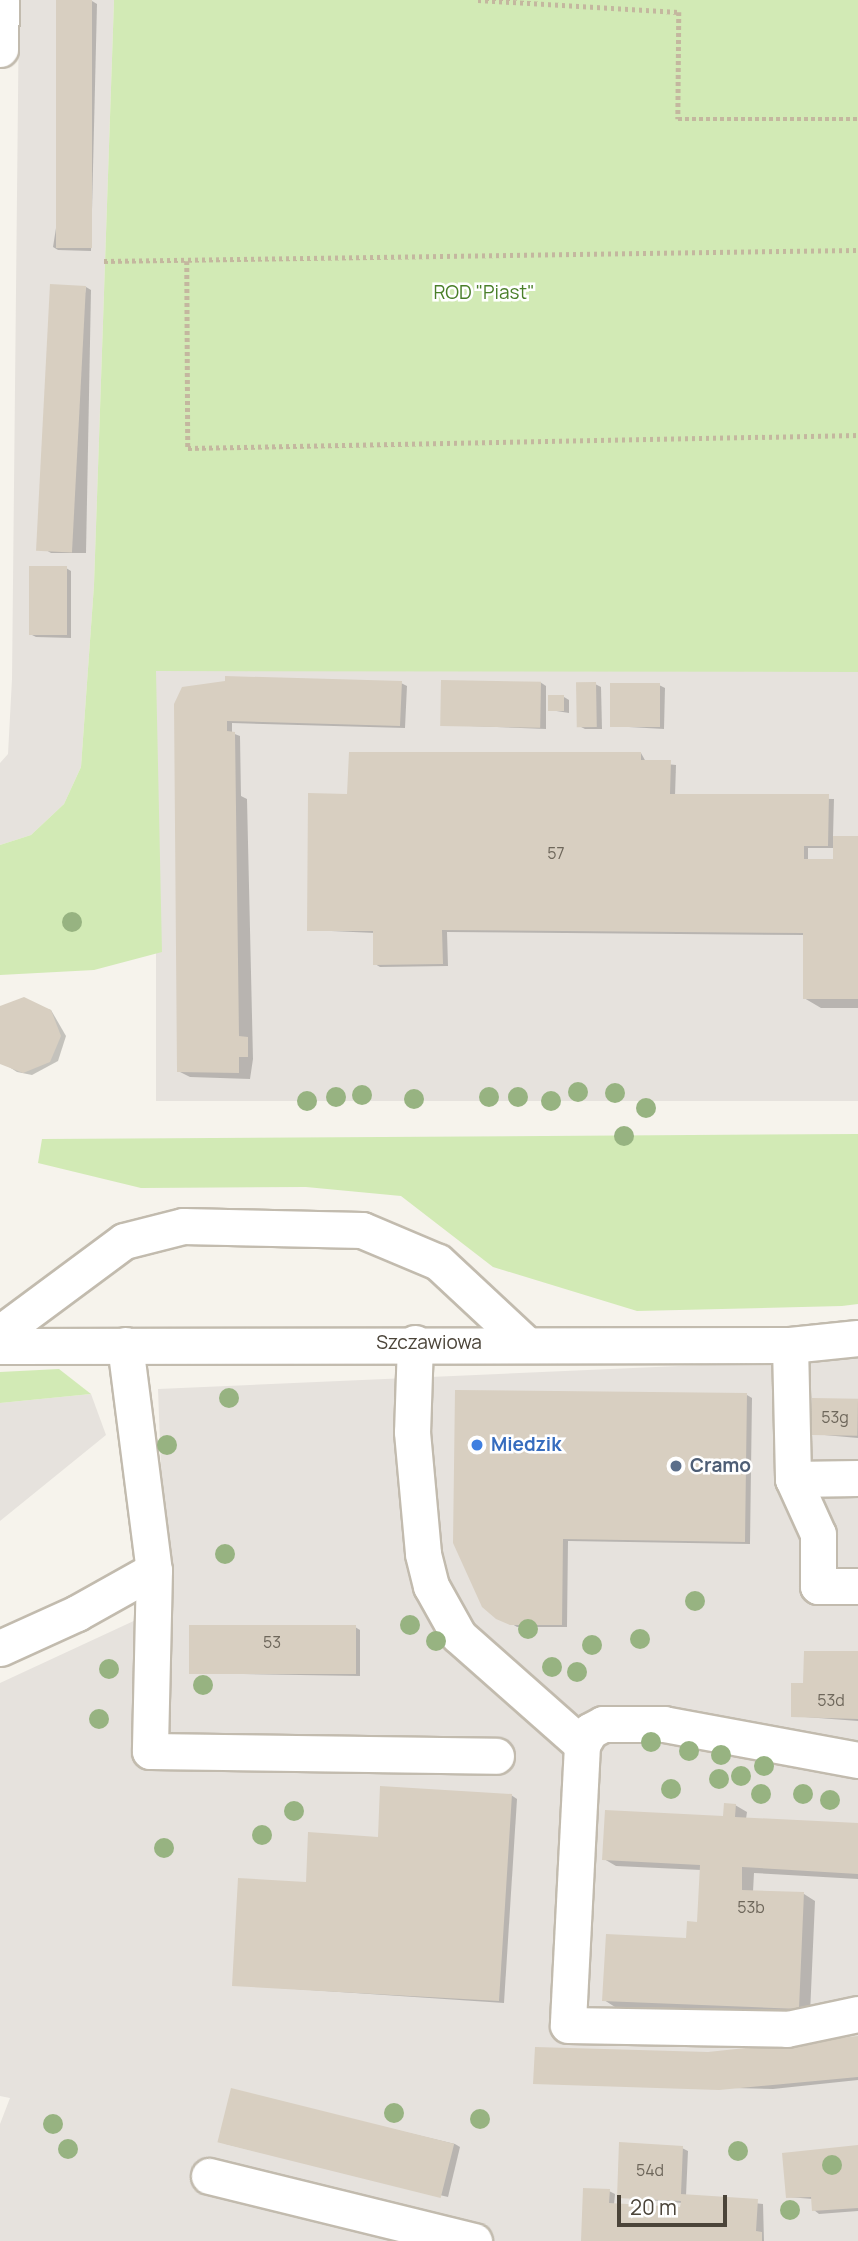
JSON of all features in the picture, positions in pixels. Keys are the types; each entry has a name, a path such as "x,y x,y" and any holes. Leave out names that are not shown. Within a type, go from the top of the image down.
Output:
{"street":[{"path":"0,49 1,0"},
{"path":"0,1333 124,1241 183,1226 348,1229 362,1230 438,1262 526,1344"},
{"name":"Szczawiowa","path":"0,1346 415,1343 790,1345 858,1338"},
{"path":"415,1343 411,1432 423,1553 431,1586 459,1636 582,1745"},
{"path":"125,1345 154,1570 150,1751 496,1756"},
{"path":"790,1345 793,1479 818,1534 818,1586 858,1586"},
{"path":"793,1479 858,1478"},
{"path":"0,1648 77,1613 154,1570"},
{"path":"858,1760 664,1724 603,1724 590,1731 582,1745 568,2025 788,2029 858,2014"},
{"path":"209,2175 474,2241"}],"path":[{"path":"478,0 679,12 678,119 858,119"},
{"path":"104,261 858,250"},
{"path":"187,261 188,448 858,435"}],"shaded area":[{"path":"19,0 114,0 94,585 81,767 64,804 31,835 0,845 0,763 8,754 12,679"},
{"path":"156,671 858,671 858,1101 156,1101"},
{"path":"858,1358 858,2241 0,2241 0,2124 10,2098 0,2096 0,1683 166,1606 158,1389"},
{"path":"91,1394 106,1435 0,1521 0,1403"}],"green space":[{"name":"ROD \"Piast\"","path":"114,0 858,0 858,672 156,671 162,952 94,970 0,975 0,845 31,835 64,804 81,767 94,585"},
{"path":"858,1134 858,1304 842,1306 637,1311 493,1267 401,1196 306,1187 141,1188 38,1163 42,1139"},
{"path":"59,1369 91,1394 0,1403 0,1372"}],"building":[{"path":"56,0 92,0 92,248 56,248"},
{"path":"50,284 86,286 72,553 36,551"},
{"path":"29,566 67,566 67,635 29,635"},
{"path":"225,676 402,681 400,726 227,721 227,731 235,732 239,1036 248,1037 248,1057 239,1057 239,1073 177,1072 174,704 182,687 225,681"},
{"path":"441,680 541,682 540,728 440,726"},
{"path":"576,682 596,682 597,727 577,727"},
{"path":"610,683 660,683 660,727 610,727"},
{"path":"548,695 564,695 564,711 548,711"},
{"path":"349,752 641,752 641,760 671,760 670,794 829,794 828,846 804,846 804,859 833,859 833,836 858,836 858,999 803,999 803,933 442,930 443,964 373,965 373,931 307,931 308,793 347,794"},
{"path":"24,997 51,1010 61,1036 50,1062 23,1073 0,1064 0,1006"},
{"path":"455,1390 747,1393 745,1542 563,1539 562,1625 510,1625 496,1619 482,1607 453,1543"},
{"path":"812,1398 858,1399 857,1436 811,1435"},
{"path":"189,1625 356,1625 356,1674 189,1674"},
{"path":"804,1651 858,1651 858,1719 791,1717 791,1683 803,1683"},
{"path":"380,1786 512,1794 499,2001 232,1986 238,1878 306,1882 308,1832 378,1837"},
{"path":"724,1803 736,1804 735,1817 858,1823 858,1874 742,1867 742,1890 804,1892 799,2009 602,2001 606,1934 686,1938 687,1921 697,1922 700,1865 602,1860 605,1810 723,1816"},
{"path":"858,2036 858,2077 719,2090 533,2084 535,2047 708,2052"},
{"path":"231,2088 454,2144 441,2198 217,2142"},
{"path":"619,2142 683,2146 681,2194 758,2199 756,2231 762,2232 762,2241 581,2241 583,2188 610,2189 609,2203 680,2207 681,2201 617,2198"},
{"path":"858,2145 858,2208 812,2211 811,2197 786,2198 782,2153"}],"place":[{"name":"Miedzik","path":"477,1445"},
{"name":"Cramo","path":"676,1466"}]}
